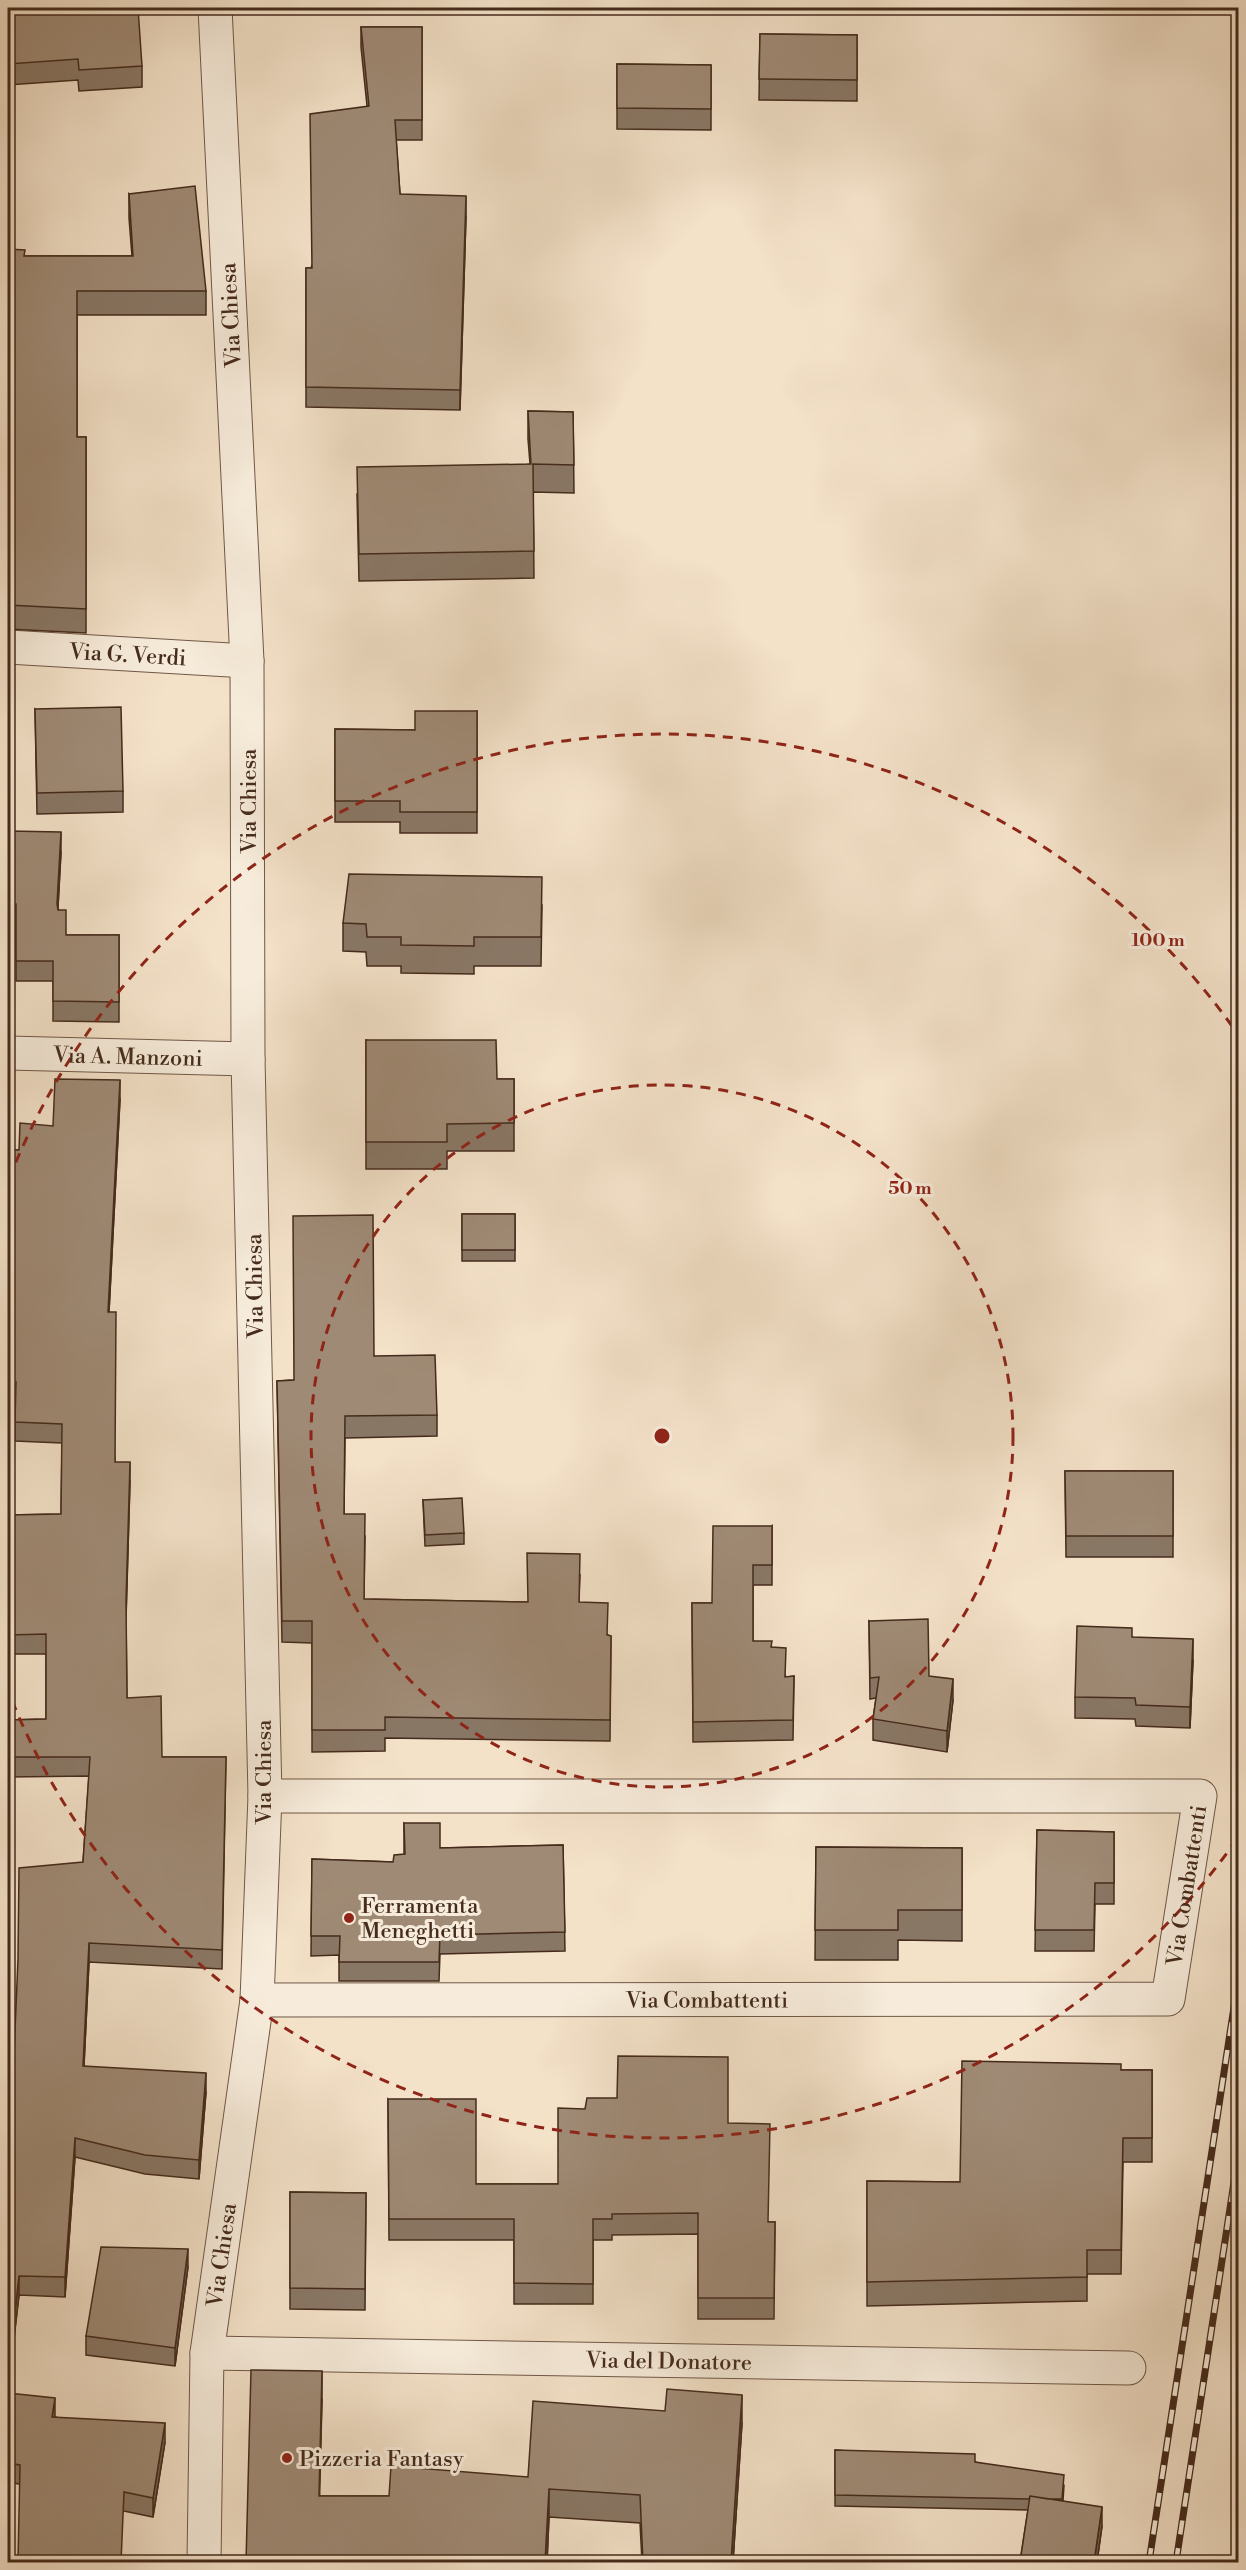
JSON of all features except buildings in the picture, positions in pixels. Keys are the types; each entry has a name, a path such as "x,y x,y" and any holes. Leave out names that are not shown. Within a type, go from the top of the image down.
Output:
{"street":[{"name":"Via Chiesa","path":"204,2562 207,2353 258,2000 265,1796 248,1059 247,661 214,8"},
{"name":"Via G. Verdi","path":"8,647 247,661"},
{"name":"Via A. Manzoni","path":"8,1053 248,1059"},
{"name":"Via Combattenti","path":"258,2000 1168,1999 1200,1796 265,1796"},
{"name":"Via del Donatore","path":"207,2353 1129,2368"}],"railway":[{"path":"1149,2562 1238,1981"},
{"path":"1176,2562 1238,2156"}],"place":[{"name":"Ferramenta Meneghetti","path":"349,1918"},
{"name":"Pizzeria Fantasy","path":"287,2458"}]}
